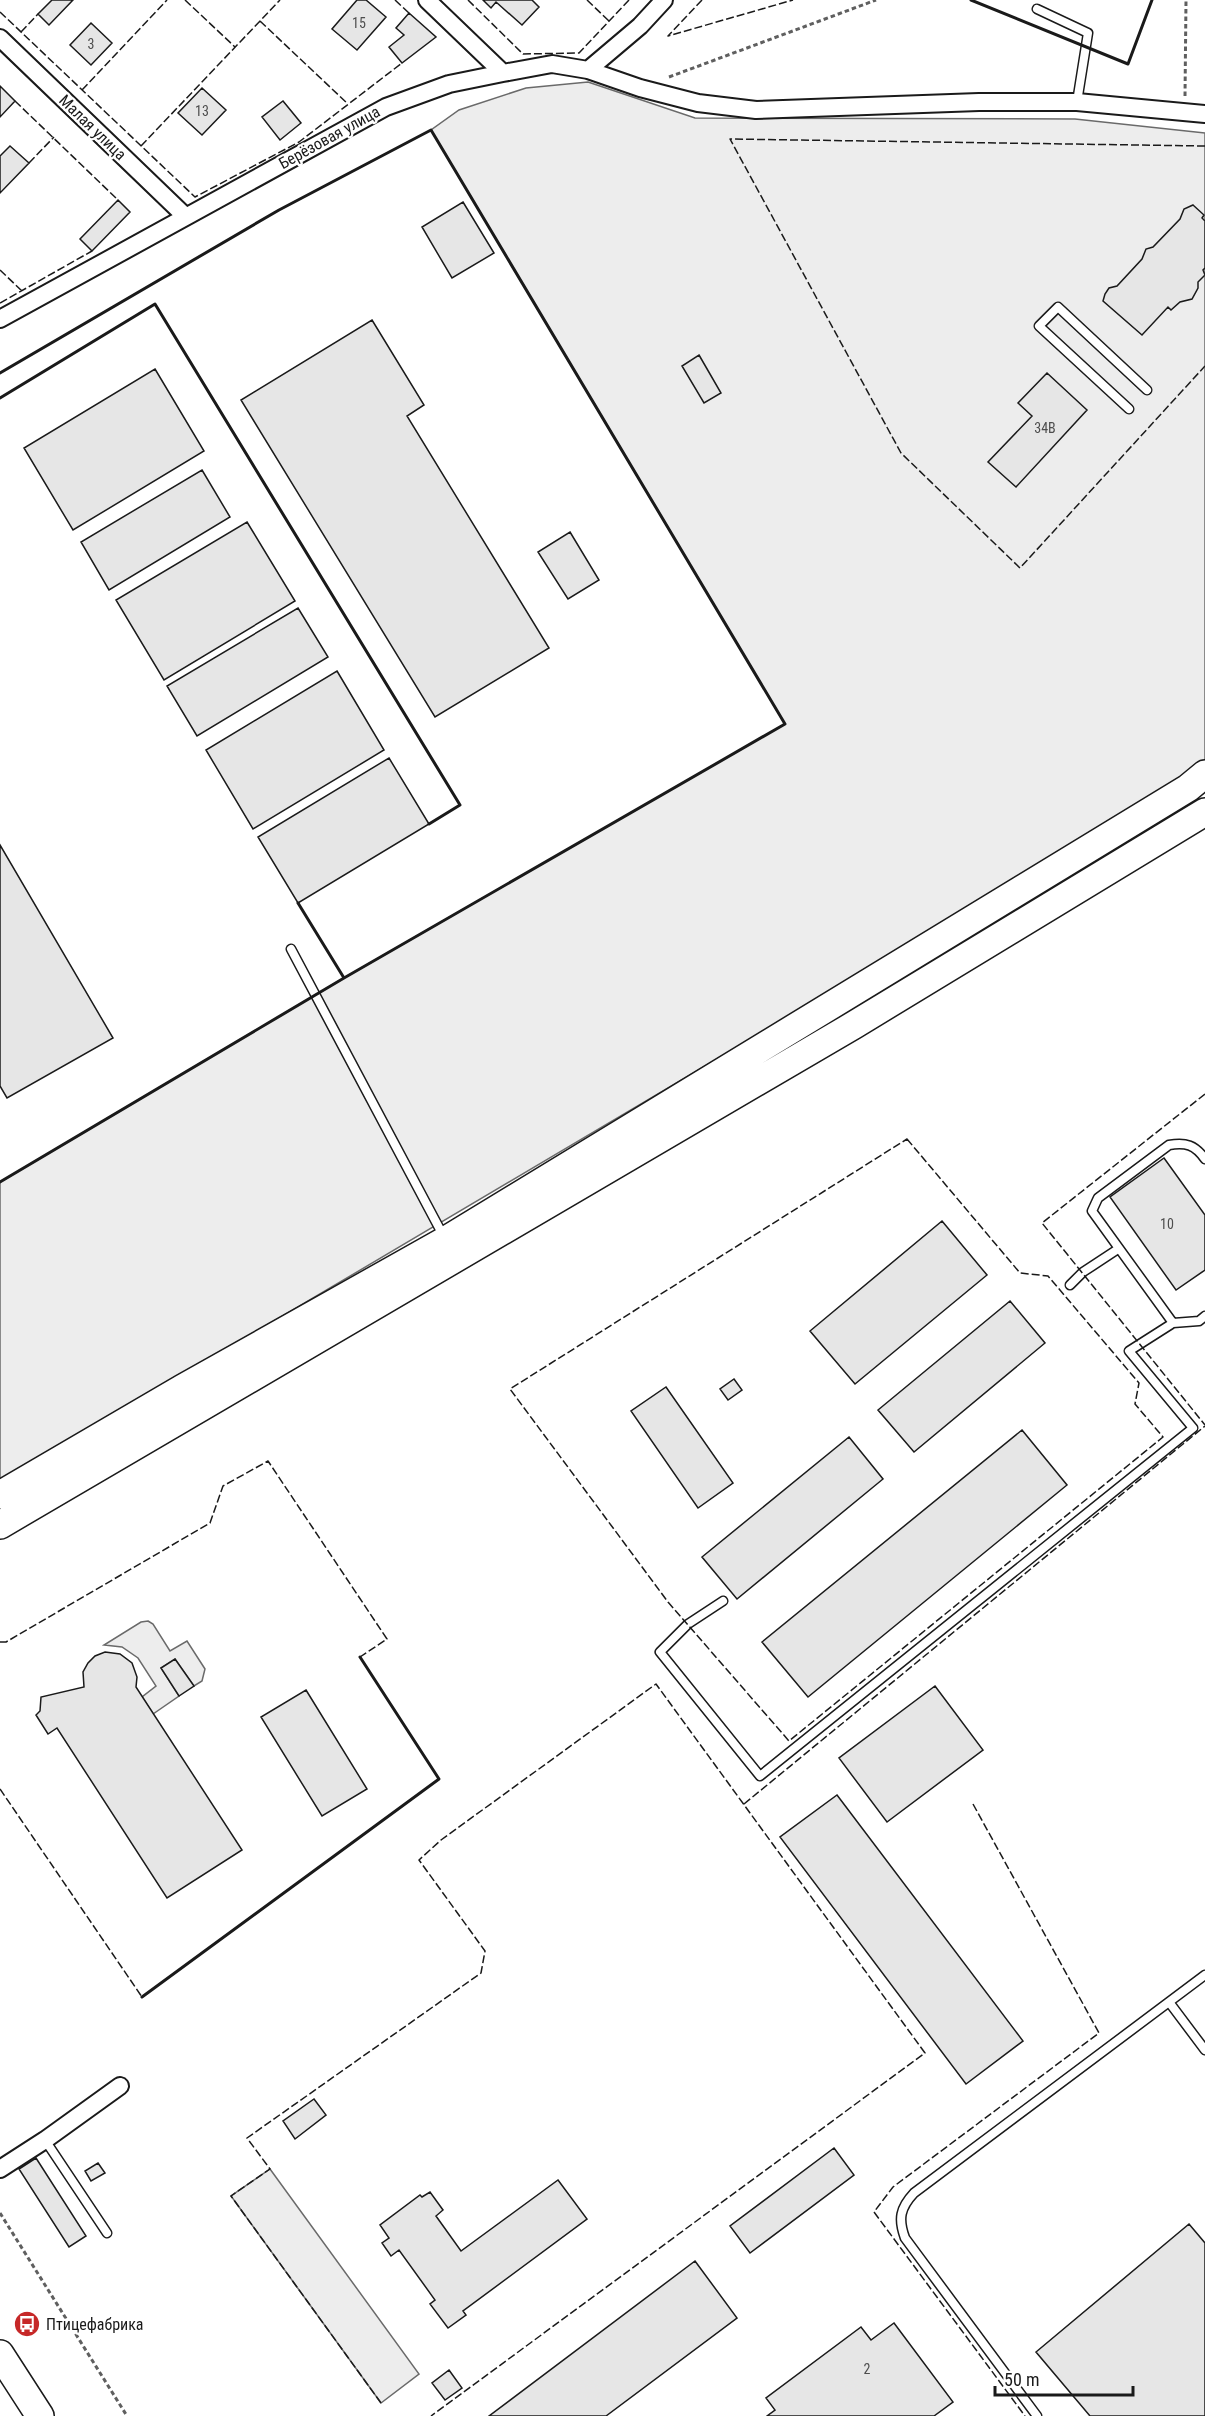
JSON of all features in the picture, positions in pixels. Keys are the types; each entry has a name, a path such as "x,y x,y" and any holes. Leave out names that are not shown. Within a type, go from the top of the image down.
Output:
{"main road":[{"path":"0,1495 183,1388 446,1240 1178,794 1205,774"},
{"path":"0,1525 844,1031 1205,812"},
{"path":"0,2354 40,2416"},
{"path":"0,2388 19,2416"}],"street":[{"path":"427,0 503,73"},
{"path":"588,70 640,26 664,0"},
{"name":"Малая улица","path":"0,38 185,216"},
{"name":"Берёзовая улица","path":"0,319 386,107 449,84 552,64 588,70 640,88 698,103 756,110 1077,102 1205,114"},
{"path":"0,2169 120,2086"}],"lane":[{"path":"1037,9 1088,33 1077,102"},
{"path":"1129,409 1040,326 1058,307 1147,390"},
{"path":"291,949 446,1240"},
{"path":"1173,1323 1092,1211 1098,1198 1169,1145 1183,1143 1197,1147 1205,1159"},
{"path":"1070,1285 1083,1272 1118,1249"},
{"path":"723,1601 688,1624 660,1652 760,1776 1193,1428 1129,1351 1173,1323 1199,1321 1205,1316"},
{"path":"1037,2416 905,2238 900,2226 900,2214 905,2203 914,2193 1205,1975"},
{"path":"1169,2002 1205,2050"},
{"path":"45,2140 107,2233"}],"path":[{"path":"640,88 876,0"},
{"path":"1185,113 1186,0"},
{"path":"0,2213 127,2416"}],"shaded area":[{"path":"588,82 695,118 1075,119 1205,133 1205,761 1166,793 0,1481 0,1182 344,978 785,724 431,130 459,110 526,88"},
{"path":"148,1621 153,1624 170,1651 187,1641 205,1669 202,1681 194,1686 175,1659 161,1668 179,1696 153,1714 142,1697 156,1686 138,1658 122,1647 104,1645 141,1622"},
{"path":"270,2169 419,2374 381,2403 231,2196"}],"building":[{"path":"52,0 73,0 49,25 38,14"},
{"path":"357,0 366,0 386,17 357,50 332,29"},
{"path":"483,0 532,0 539,7 522,25 496,2 491,8"},
{"path":"409,13 436,37 402,63 389,47 404,35 396,28"},
{"path":"91,23 112,43 91,65 70,45"},
{"path":"0,86 15,101 0,117"},
{"path":"202,88 226,110 202,135 178,113"},
{"path":"283,101 301,123 280,140 262,117"},
{"path":"10,146 29,163 0,193 0,156"},
{"path":"118,200 130,212 92,251 80,239"},
{"path":"463,202 494,253 452,278 422,227"},
{"path":"1193,205 1204,215 1202,218 1205,221 1205,268 1203,270 1205,275 1198,282 1198,288 1192,299 1180,302 1171,310 1168,307 1142,335 1103,301 1105,294 1109,288 1117,286 1142,259 1146,249 1153,247 1180,219 1184,209"},
{"path":"372,320 424,405 407,416 549,648 435,717 241,400"},
{"path":"699,355 721,393 704,403 682,366"},
{"path":"155,369 204,451 73,530 24,448"},
{"path":"1047,373 1087,410 1016,487 988,462 1032,416 1018,403"},
{"path":"202,470 230,517 109,590 81,542"},
{"path":"247,522 295,601 164,680 116,600"},
{"path":"570,532 599,580 568,599 538,552"},
{"path":"298,608 328,657 197,736 167,686"},
{"path":"337,671 384,750 253,829 206,750"},
{"path":"389,758 429,824 298,903 258,837"},
{"path":"0,845 113,1038 7,1098 0,1086"},
{"path":"1164,1158 1205,1215 1205,1270 1176,1290 1110,1197"},
{"path":"942,1221 987,1275 855,1384 810,1331"},
{"path":"1010,1301 1045,1343 914,1452 878,1410"},
{"path":"734,1379 742,1390 728,1400 720,1389"},
{"path":"666,1387 733,1483 698,1508 631,1411"},
{"path":"1022,1430 1067,1485 808,1697 762,1642"},
{"path":"849,1437 883,1479 737,1599 702,1557"},
{"path":"105,1652 120,1654 132,1663 137,1677 136,1687 242,1850 167,1898 57,1728 48,1734 36,1715 40,1711 41,1697 84,1687 83,1672 88,1663 95,1656"},
{"path":"175,1659 194,1686 179,1696 161,1668"},
{"path":"935,1686 983,1750 887,1822 839,1758"},
{"path":"306,1690 367,1789 322,1816 261,1717"},
{"path":"837,1795 1023,2041 966,2084 780,1837"},
{"path":"314,2099 326,2115 295,2139 283,2121"},
{"path":"834,2148 854,2175 750,2253 730,2226"},
{"path":"36,2158 86,2236 69,2247 19,2169"},
{"path":"98,2163 105,2173 91,2181 85,2171"},
{"path":"558,2180 587,2219 463,2311 466,2315 448,2328 430,2304 435,2300 399,2250 391,2256 382,2243 389,2238 380,2225 420,2195 422,2197 430,2192 443,2210 436,2216 461,2251"},
{"path":"1189,2224 1205,2243 1205,2416 1090,2416 1036,2352"},
{"path":"695,2261 737,2318 606,2416 489,2416"},
{"path":"894,2323 953,2402 934,2416 767,2416 775,2410 766,2398 861,2327 871,2340"},
{"path":"449,2370 462,2388 445,2400 432,2383"}],"fence":[{"path":"82,90 167,0"},
{"path":"185,0 235,47"},
{"path":"141,146 280,0"},
{"path":"395,0 409,13"},
{"path":"468,0 523,54 579,53 629,0"},
{"path":"587,0 609,21"},
{"path":"702,0 668,36 793,0"},
{"path":"0,12 195,197 299,142 402,63"},
{"path":"21,32 38,14"},
{"path":"260,21 348,104"},
{"path":"15,101 118,200"},
{"path":"29,163 54,137"},
{"path":"1205,146 730,139 901,453 1020,568 1205,366"},
{"path":"0,303 92,251"},
{"path":"0,270 22,291"},
{"path":"1205,1094 1042,1223 1205,1425"},
{"path":"907,1139 1020,1273 1048,1276 1139,1383 1135,1404 1163,1437 789,1741 668,1602 510,1389 907,1139"},
{"path":"744,1804 1205,1426"},
{"path":"0,1642 6,1642 210,1523 223,1486 268,1461 387,1639 360,1657"},
{"path":"381,2403 231,2196 270,2169 247,2138 481,1973 485,1951 419,1860 441,1840 656,1684 925,2053 431,2416"},
{"path":"0,1789 142,1997"},
{"path":"973,1804 1099,2033 893,2187 874,2212 1025,2416"}],"wall":[{"path":"971,0 1128,64 1152,0"},
{"path":"0,373 279,210 431,130 785,724 344,978 0,1182"},
{"path":"0,398 155,304 460,805 429,824"},
{"path":"298,903 344,978"},
{"path":"142,1997 439,1779 360,1657"}],"place":[{"name":"Птицефабрика","path":"27,2324"}]}
